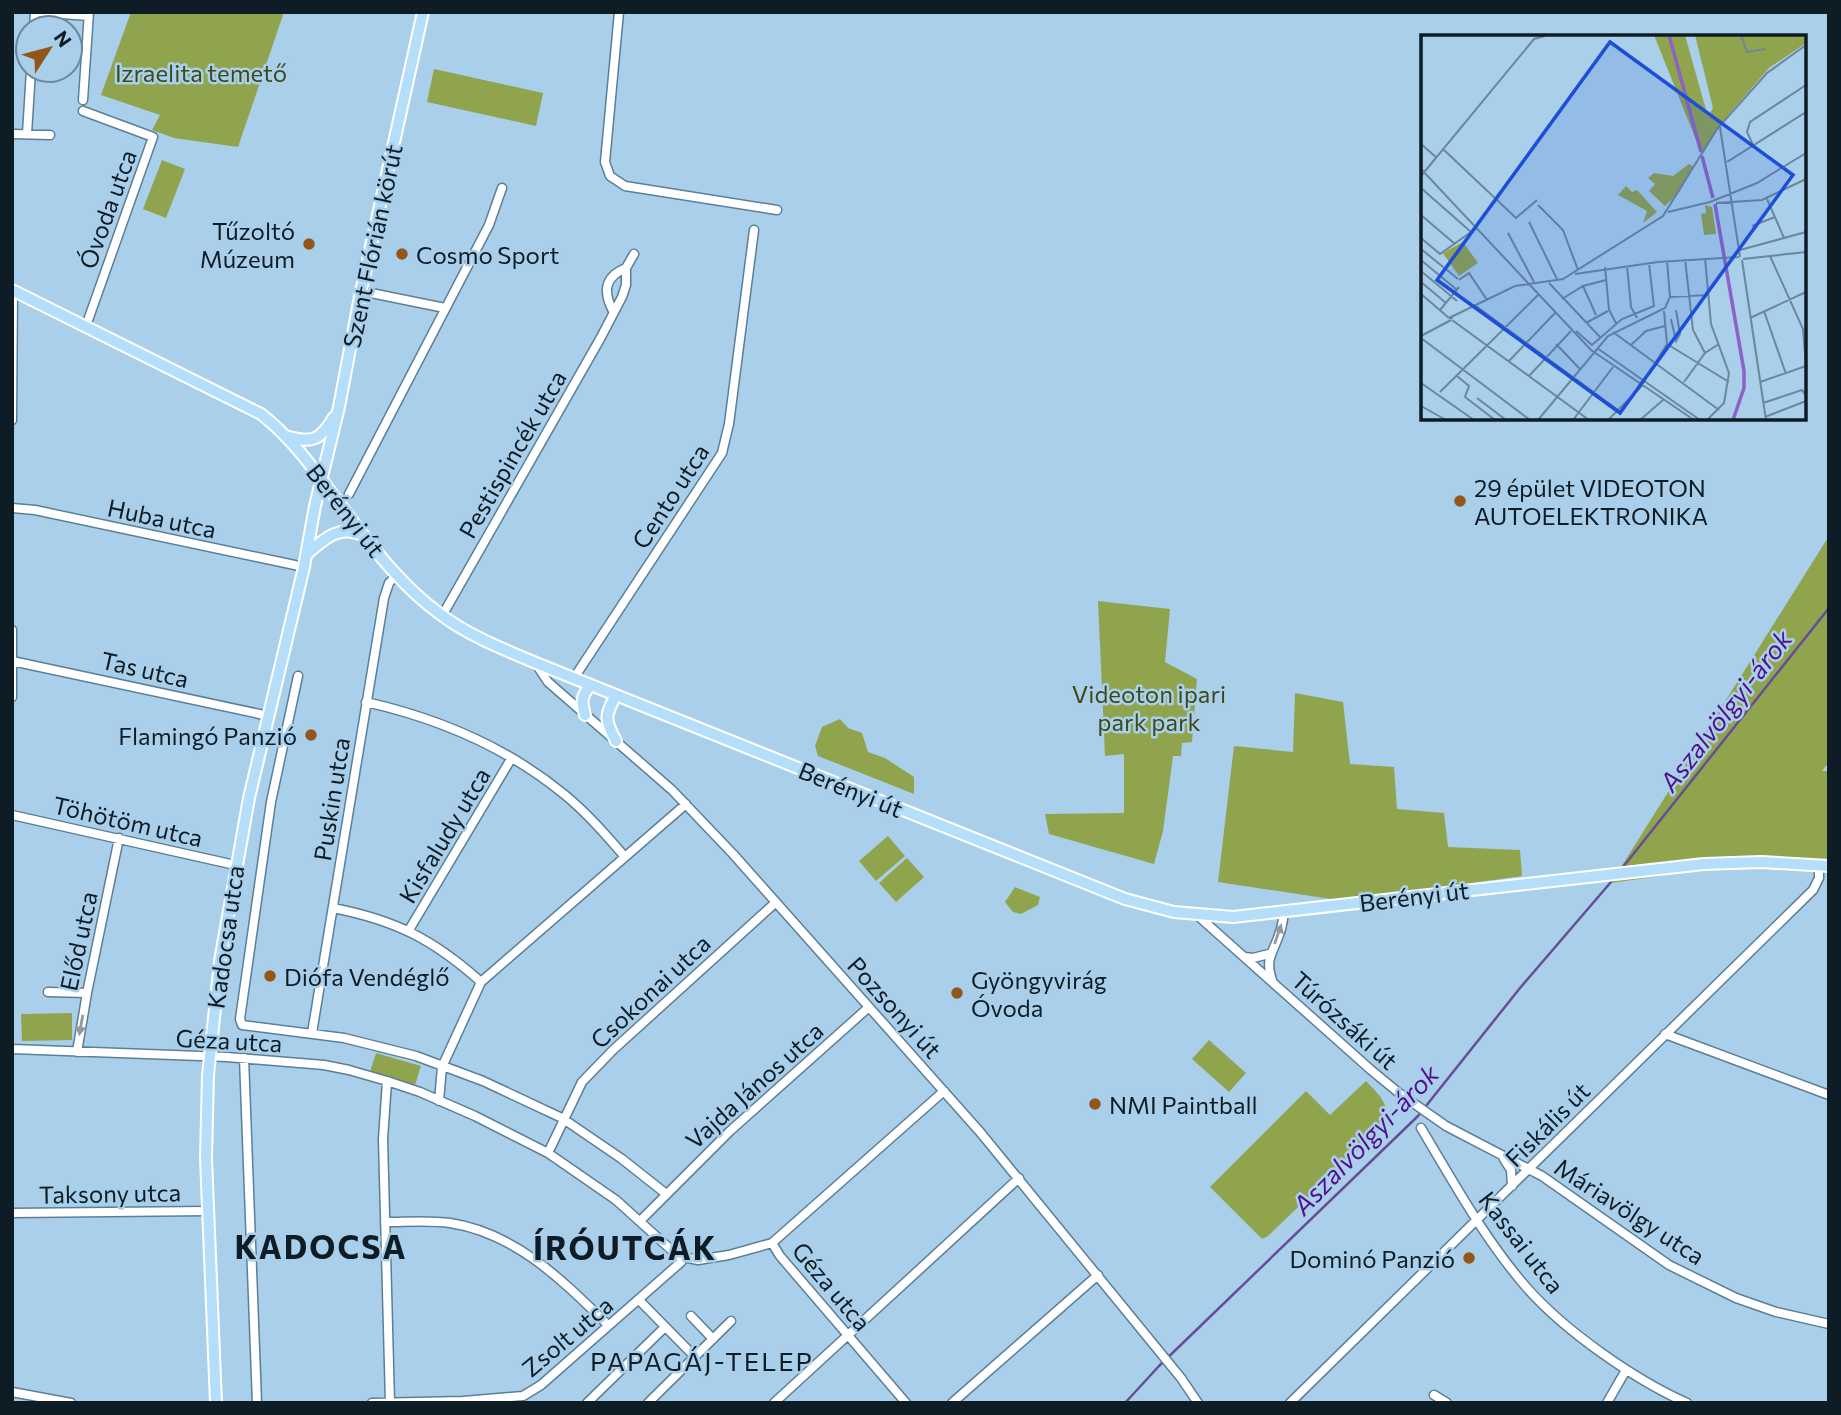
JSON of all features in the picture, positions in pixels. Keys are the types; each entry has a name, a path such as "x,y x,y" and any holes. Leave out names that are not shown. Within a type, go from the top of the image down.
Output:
{"main road":[{"name":"Szent Flórián körút","path":"322,480 423,12"},
{"name":"Berényi út","path":"13,290 248,406 273,423 397,575 442,616 473,635 573,678 1110,893 1157,909 1233,917 1704,864 1761,862 1824,866"},
{"path":"285,436 307,440 317,438 327,428 339,407"},
{"name":"Kadocsa utca","path":"216,1403 207,1211 209,1056 235,865 322,480"},
{"path":"307,554 325,538 338,533 352,532 364,536"},
{"path":"585,715 581,702 583,694 591,685"},
{"path":"616,695 606,712 606,721 616,741"}],"street":[{"path":"36,12 88,14 83,100"},
{"path":"619,12 606,155 606,170 610,176 625,186 777,210"},
{"path":"27,134 30,84"},
{"name":"Óvoda utca","path":"83,111 153,137 86,326"},
{"path":"12,134 50,135"},
{"path":"349,494 489,225 502,188"},
{"name":"Cento utca","path":"573,678 722,453 729,424 754,230"},
{"name":"Pestispincék utca","path":"614,311 606,295 607,286 617,272 625,268 634,254"},
{"name":"Pestispincék utca","path":"442,616 600,339 622,297 626,285 625,268"},
{"path":"12,420 13,290"},
{"path":"361,290 445,308"},
{"name":"Huba utca","path":"12,508 35,510 304,567"},
{"name":"Puskin utca","path":"312,1033 384,598 389,583 397,575"},
{"path":"12,630 12,696"},
{"name":"Tas utca","path":"12,661 269,716"},
{"name":"Pozsonyi út","path":"536,663 548,682 641,761 686,804 869,1007 1019,1178 1170,1364 1198,1403"},
{"name":"Kadocsa utca","path":"242,1025 240,1019 271,802 298,676"},
{"path":"366,702 402,710 439,723 511,759 566,796 625,857"},
{"name":"Kisfaludy utca","path":"409,930 511,759"},
{"path":"439,1101 443,1067 481,982 686,804"},
{"name":"Töhötöm utca","path":"12,815 235,865"},
{"name":"Előd utca","path":"77,1052 120,838"},
{"name":"Fiskális út","path":"1290,1403 1813,890 1824,866"},
{"name":"Csokonai utca","path":"562,1118 582,1082 599,1064 775,903"},
{"path":"333,908 376,918 409,930 445,953 481,982"},
{"name":"Túrózsáki út","path":"1272,981 1269,954 1280,934 1284,912"},
{"name":"Túrózsáki út","path":"1196,915 1357,1058 1417,1106 1529,1169"},
{"name":"Túrózsáki út","path":"1244,957 1269,954"},
{"path":"48,992 87,993"},
{"name":"Vajda János utca","path":"665,1193 739,1122 869,1007"},
{"name":"Géza utca","path":"242,1025 312,1033 377,1046 416,1056 483,1081 562,1118 622,1159 665,1193"},
{"path":"1665,1034 1829,1096"},
{"name":"Géza utca","path":"12,1049 209,1056 324,1066 387,1081 439,1101 548,1153 598,1186 683,1258 710,1259 772,1242 780,1256 906,1403"},
{"path":"244,1058 257,1403"},
{"path":"387,1081 383,1139 390,1402"},
{"path":"772,1242 944,1091"},
{"path":"548,1153 562,1118"},
{"name":"Kassai utca","path":"1421,1128 1477,1221 1538,1300 1626,1370 1687,1403"},
{"path":"1500,1154 1511,1170 1512,1186"},
{"name":"Máriavölgy utca","path":"1529,1169 1687,1275 1736,1298 1776,1312 1829,1324"},
{"path":"774,1403 1019,1178"},
{"path":"640,1220 665,1193"},
{"name":"Taksony utca","path":"12,1213 207,1211"},
{"path":"385,1222 452,1223 509,1244 554,1273 608,1325"},
{"name":"Zsolt utca","path":"372,1403 523,1399 639,1300 683,1258"},
{"path":"952,1403 1098,1275"},
{"path":"639,1300 695,1357"},
{"path":"691,1316 713,1339"},
{"path":"648,1403 731,1321"},
{"path":"587,1403 665,1327"},
{"path":"1607,1403 1626,1370"},
{"path":"12,1392 71,1403"},
{"path":"1434,1395 1447,1403"}],"green space":[{"name":"Izraelita temető","path":"131,12 284,12 238,147 174,138 152,130 160,115 101,95"},
{"path":"434,69 543,93 536,126 427,102"},
{"path":"162,160 185,169 166,218 143,209"},
{"path":"1829,536 1829,762 1822,771 1829,771 1829,863 1759,862 1611,883"},
{"name":"Videoton ipari park park","path":"1098,601 1170,609 1165,662 1197,679 1192,742 1182,743 1181,756 1173,756 1163,831 1154,864 1049,834 1045,814 1124,813 1124,754 1105,756"},
{"path":"1295,693 1343,702 1350,764 1394,767 1397,809 1444,813 1448,847 1520,850 1522,876 1344,901 1218,882 1234,746 1293,752"},
{"path":"840,719 848,728 862,733 868,752 885,758 914,777 914,794 818,756 815,746 822,727"},
{"path":"888,836 905,856 876,881 859,861"},
{"path":"907,858 924,877 896,902 879,883"},
{"path":"1015,887 1040,897 1038,905 1021,914 1013,912 1005,902"},
{"path":"72,1013 72,1040 22,1041 21,1014"},
{"path":"1209,1040 1246,1073 1229,1092 1192,1059"},
{"path":"376,1053 421,1066 415,1085 370,1072"},
{"path":"1366,1081 1385,1105 1385,1124 1262,1239 1210,1187 1306,1091 1330,1115"}],"waterway":[{"name":"Aszalvölgyi-árok","path":"1623,867 1829,608"},
{"name":"Aszalvölgyi-árok","path":"1125,1403 1159,1366 1418,1116 1520,988 1611,882"}],"place":[{"name":"Tűzoltó Múzeum","path":"309,244"},
{"name":"Cosmo Sport","path":"402,254"},
{"name":"29 épület VIDEOTON AUTOELEKTRONIKA","path":"1460,501"},
{"name":"Flamingó Panzió","path":"311,735"},
{"name":"Diófa Vendéglő","path":"270,976"},
{"name":"Gyöngyvirág Óvoda","path":"957,993"},
{"name":"NMI Paintball","path":"1095,1104"},
{"name":"Dominó Panzió","path":"1469,1258"}],"district":[{"name":"KADOCSA","path":"321,1246"},
{"name":"ÍRÓUTCÁK","path":"625,1247"},
{"name":"PAPAGÁJ-TELEP","path":"702,1360"}]}
